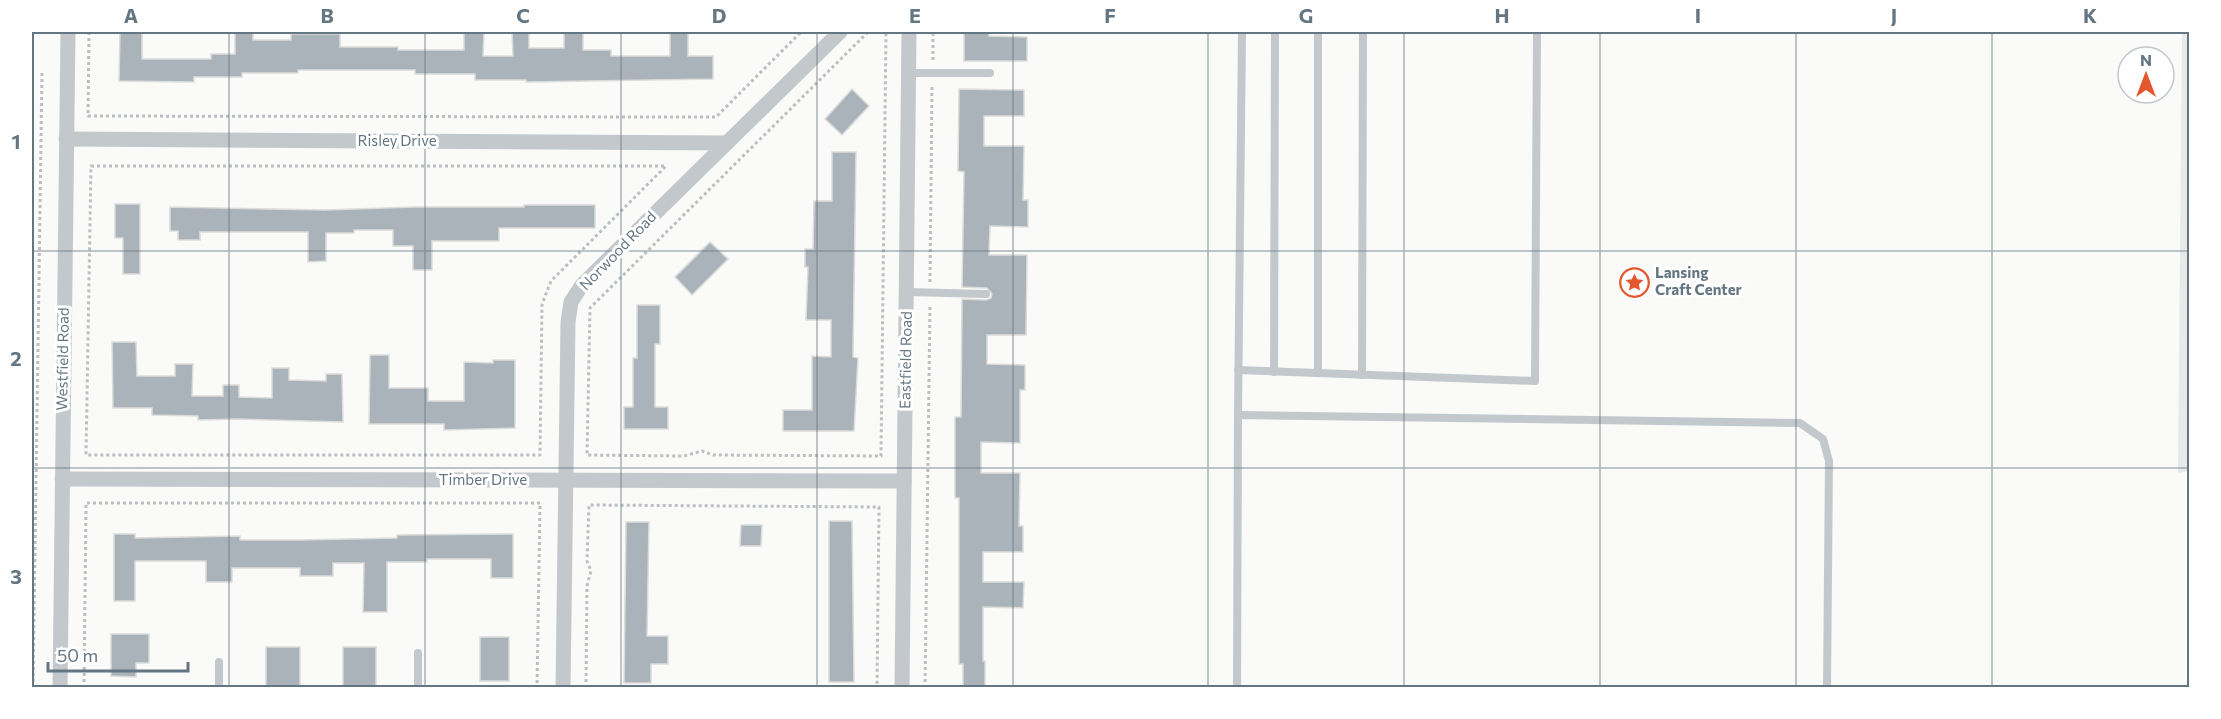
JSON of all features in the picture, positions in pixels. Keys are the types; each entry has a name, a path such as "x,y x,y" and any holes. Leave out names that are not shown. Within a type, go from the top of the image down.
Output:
{"street":[{"name":"Westfield Road","path":"60,687 68,32"},
{"name":"Norwood Road","path":"562,687 564,480 568,322 571,302 582,285 840,32"},
{"name":"Eastfield Road","path":"903,687 909,32"},
{"name":"Risley Drive","path":"66,139 727,142"},
{"name":"Timber Drive","path":"62,479 904,481"}],"lane":[{"path":"1237,687 1242,32"},
{"path":"1274,372 1275,32"},
{"path":"1318,32 1318,373"},
{"path":"1362,375 1363,32"},
{"path":"1238,370 1535,381 1537,32"},
{"path":"909,73 990,73"},
{"path":"907,292 986,294"},
{"path":"1238,415 1800,423 1822,439 1829,461 1827,687"},
{"path":"418,653 418,687"},
{"path":"219,662 219,687"}],"path":[{"path":"88,32 88,116 716,117 801,32"},
{"path":"868,32 590,308 586,455 684,456 702,452 713,455 881,456 886,32"},
{"path":"925,687 933,32"},
{"path":"33,687 42,73"},
{"path":"91,166 666,166 550,281 542,304 540,455 86,455 91,166"},
{"path":"84,687 86,503 540,503 537,687"},
{"path":"586,687 587,586 591,571 586,561 589,505 879,507 878,687"}],"shaded area":[{"path":"2182,32 2190,32 2190,471 2178,473"}],"building":[{"path":"120,32 142,32 142,59 211,59 211,54 235,54 235,32 253,32 253,40 291,40 291,34 340,34 340,47 464,50 464,32 484,32 483,56 513,56 512,32 529,32 529,48 564,48 564,32 583,32 583,50 611,50 611,56 670,56 670,32 688,32 688,56 713,56 713,79 526,82 526,80 475,80 475,74 415,74 415,70 298,70 298,73 242,73 242,77 194,77 194,82 119,81"},
{"path":"964,32 989,32 989,36 1027,37 1027,61 964,61"},
{"path":"852,89 869,106 842,135 825,119"},
{"path":"959,89 1024,90 1024,116 984,116 984,146 1024,146 1023,200 1028,200 1028,227 990,226 989,255 1027,255 1026,335 987,335 987,364 1025,365 1025,390 1020,390 1020,443 981,442 981,473 1020,473 1019,526 1023,526 1023,552 983,552 983,582 1024,582 1023,608 983,607 985,687 963,687 963,664 959,664 959,498 955,498 955,417 961,417 962,299 986,300 991,298 992,294 987,288 962,287 964,172 958,171"},
{"path":"832,152 856,152 853,357 858,358 854,431 783,431 783,410 812,410 812,356 831,357 831,320 806,320 808,267 805,267 805,249 813,249 814,201 832,201"},
{"path":"115,204 140,204 140,274 123,274 123,238 115,238"},
{"path":"524,205 595,205 595,228 499,228 499,241 432,241 432,270 413,270 413,246 393,246 393,230 326,233 326,261 308,262 308,232 200,232 200,240 178,240 178,231 170,231 170,207 325,210 524,207"},
{"path":"710,242 728,259 692,295 675,277"},
{"path":"637,305 660,305 660,344 655,344 655,407 668,407 668,429 624,429 624,407 633,407 633,358 637,358"},
{"path":"112,342 136,342 137,376 175,376 175,364 193,364 192,396 223,396 223,385 239,385 239,397 272,398 272,368 289,368 289,380 326,381 326,374 342,374 343,422 198,420 198,416 152,415 152,408 113,408"},
{"path":"370,355 389,355 389,388 428,388 428,401 464,401 464,362 493,363 493,360 515,360 515,428 444,430 444,424 369,424"},
{"path":"829,521 852,521 854,682 829,682"},
{"path":"626,522 649,522 647,636 668,636 668,664 651,664 651,683 624,683"},
{"path":"741,525 762,525 761,546 740,546"},
{"path":"114,534 135,534 135,538 240,536 240,540 300,540 397,538 397,535 513,534 513,578 491,578 491,559 427,559 427,562 387,562 387,612 363,612 364,563 333,563 333,576 300,576 300,568 232,568 232,582 206,582 206,561 135,561 135,601 114,601"},
{"path":"111,634 149,634 149,663 136,663 136,677 111,676"},
{"path":"480,637 509,637 509,681 480,681"},
{"path":"266,647 300,647 300,687 266,687"},
{"path":"343,647 376,647 376,687 343,687"}],"place":[{"name":"Lansing Craft Center","path":"1634,282"}]}
